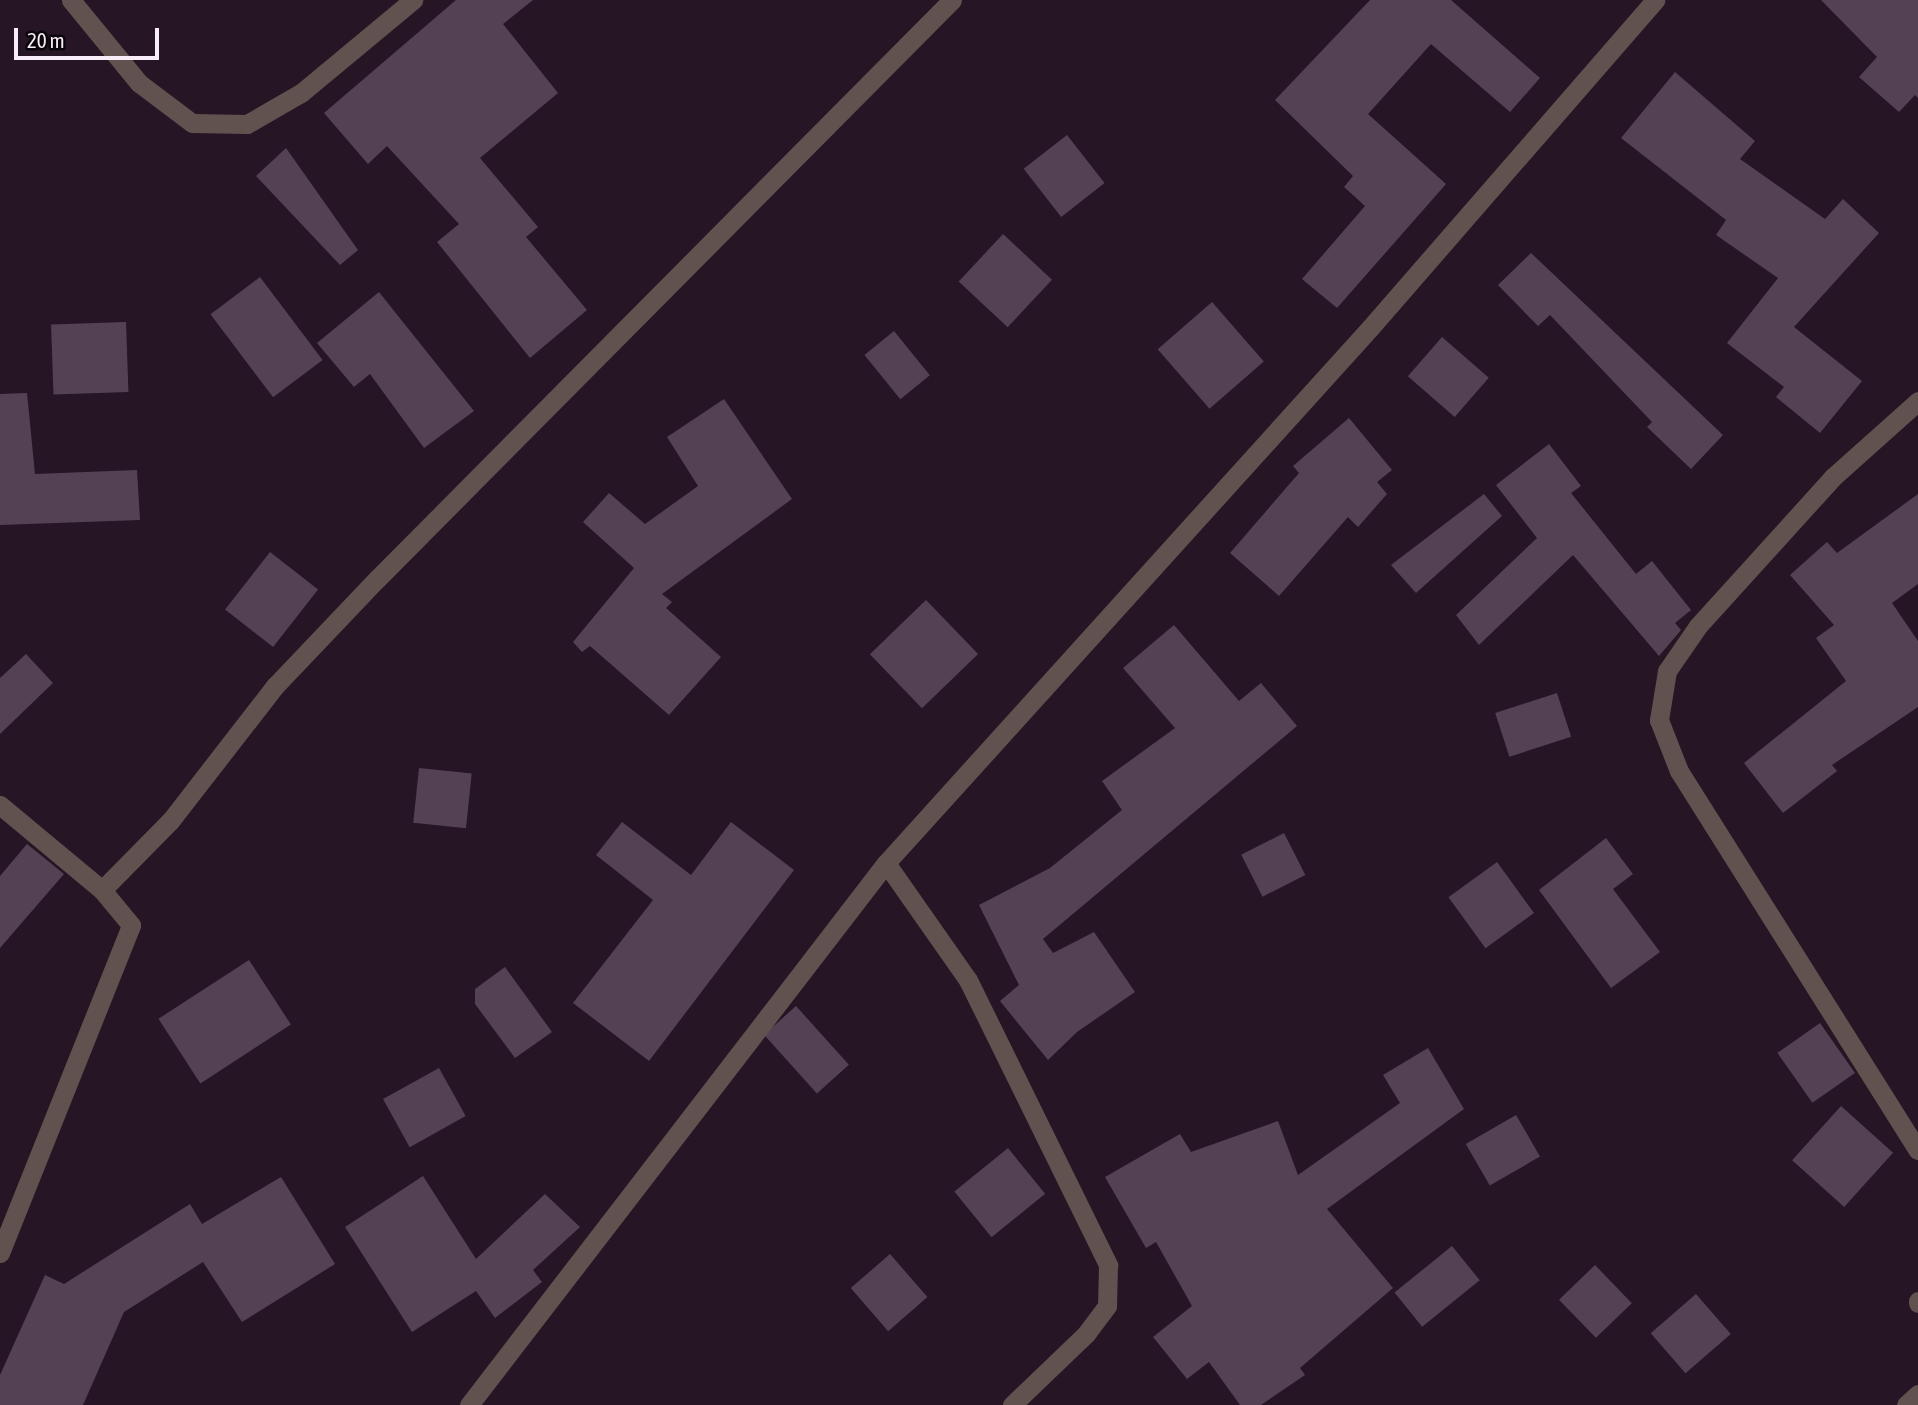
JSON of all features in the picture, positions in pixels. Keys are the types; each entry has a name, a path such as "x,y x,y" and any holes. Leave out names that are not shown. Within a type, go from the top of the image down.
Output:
{"street":[{"path":"71,0 139,83 192,123 247,124 301,93 413,0"},
{"path":"103,890 171,820 275,686 377,579 952,0"},
{"path":"470,1405 886,863 1370,328 1655,0"},
{"path":"1918,401 1834,475 1698,626 1667,671 1658,720 1679,771 1918,1150"},
{"path":"0,805 103,890 131,925 0,1253"},
{"path":"886,863 968,980 1108,1265 1107,1306 1087,1333 1012,1405"},
{"path":"1906,1405 1918,1394"}],"building":[{"path":"456,0 533,0 503,24 558,93 480,158 538,227 526,237 587,310 530,358 437,242 459,224 387,146 368,164 324,113"},
{"path":"1370,0 1451,0 1540,78 1510,112 1431,44 1368,114 1446,184 1337,308 1302,279 1365,206 1344,187 1353,176 1275,100"},
{"path":"1821,0 1918,0 1918,98 1915,95 1899,112 1859,77 1877,57"},
{"path":"1675,72 1755,141 1740,159 1825,219 1843,199 1879,233 1794,327 1862,381 1820,433 1776,397 1784,387 1727,343 1778,278 1716,235 1726,220 1621,138"},
{"path":"1067,135 1105,183 1061,217 1024,169"},
{"path":"286,148 358,250 340,265 256,176"},
{"path":"1003,234 1052,280 1008,327 959,282"},
{"path":"1531,253 1723,435 1691,469 1647,427 1652,422 1550,315 1538,326 1498,285"},
{"path":"260,277 323,360 273,397 210,314"},
{"path":"379,292 474,411 424,448 370,374 354,387 317,343"},
{"path":"1212,302 1264,362 1209,409 1158,349"},
{"path":"126,322 128,392 53,395 51,325"},
{"path":"894,331 930,375 900,399 864,355"},
{"path":"1442,337 1489,378 1455,417 1408,376"},
{"path":"27,393 35,474 137,470 140,520 0,525 0,394"},
{"path":"724,399 792,499 662,594 672,602 666,608 721,657 669,715 590,646 582,652 573,642 634,568 583,522 609,493 645,524 698,486 667,437"},
{"path":"1349,418 1392,470 1377,482 1387,494 1358,527 1348,517 1279,596 1230,553 1299,473 1293,466"},
{"path":"1549,444 1581,486 1571,493 1636,574 1652,561 1691,610 1675,623 1681,630 1659,656 1573,555 1479,645 1456,615 1537,538 1496,485"},
{"path":"1484,494 1502,516 1416,593 1391,565"},
{"path":"1918,494 1918,584 1892,603 1918,641 1918,707 1832,765 1837,771 1783,813 1744,763 1846,681 1816,638 1834,625 1790,575 1827,542 1837,553"},
{"path":"270,552 318,590 273,647 225,610"},
{"path":"926,600 978,654 922,708 870,654"},
{"path":"1174,625 1239,701 1261,683 1297,726 1043,939 1053,953 1094,932 1135,992 1077,1032 1048,1060 1000,1001 1019,985 979,905 1050,868 1122,810 1102,781 1175,728 1123,668"},
{"path":"26,654 53,683 0,734 0,678"},
{"path":"1557,693 1571,737 1509,757 1495,713"},
{"path":"419,768 472,774 466,828 413,823"},
{"path":"622,822 691,875 731,822 794,870 649,1061 573,1003 653,900 596,855"},
{"path":"1284,833 1305,875 1263,897 1241,855"},
{"path":"1606,838 1633,874 1613,889 1660,952 1611,988 1539,890"},
{"path":"27,844 64,874 0,948 0,876"},
{"path":"1497,862 1534,913 1485,948 1448,897"},
{"path":"249,960 291,1025 200,1083 158,1019"},
{"path":"505,967 552,1032 515,1058 475,1004 475,989"},
{"path":"796,1006 849,1065 817,1093 764,1035"},
{"path":"1820,1023 1855,1073 1812,1103 1777,1053"},
{"path":"1428,1048 1464,1109 1327,1209 1393,1288 1300,1368 1305,1375 1261,1405 1240,1405 1209,1362 1187,1379 1153,1337 1192,1306 1156,1242 1146,1248 1105,1177 1180,1134 1191,1152 1278,1121 1298,1175 1400,1103 1383,1075"},
{"path":"439,1068 466,1116 410,1147 383,1099"},
{"path":"1841,1106 1893,1153 1844,1207 1792,1160"},
{"path":"1516,1115 1540,1157 1490,1186 1466,1144"},
{"path":"1008,1148 1045,1194 992,1237 954,1191"},
{"path":"423,1176 476,1259 545,1194 580,1227 533,1270 542,1282 495,1318 476,1291 412,1332 345,1227"},
{"path":"281,1177 335,1264 242,1322 203,1262 124,1312 83,1405 0,1405 0,1375 45,1275 64,1284 190,1204 202,1224"},
{"path":"1452,1246 1480,1280 1422,1327 1394,1293"},
{"path":"890,1254 927,1297 888,1331 851,1288"},
{"path":"1595,1265 1632,1303 1596,1338 1559,1300"},
{"path":"1696,1294 1731,1334 1685,1373 1651,1333"}]}
